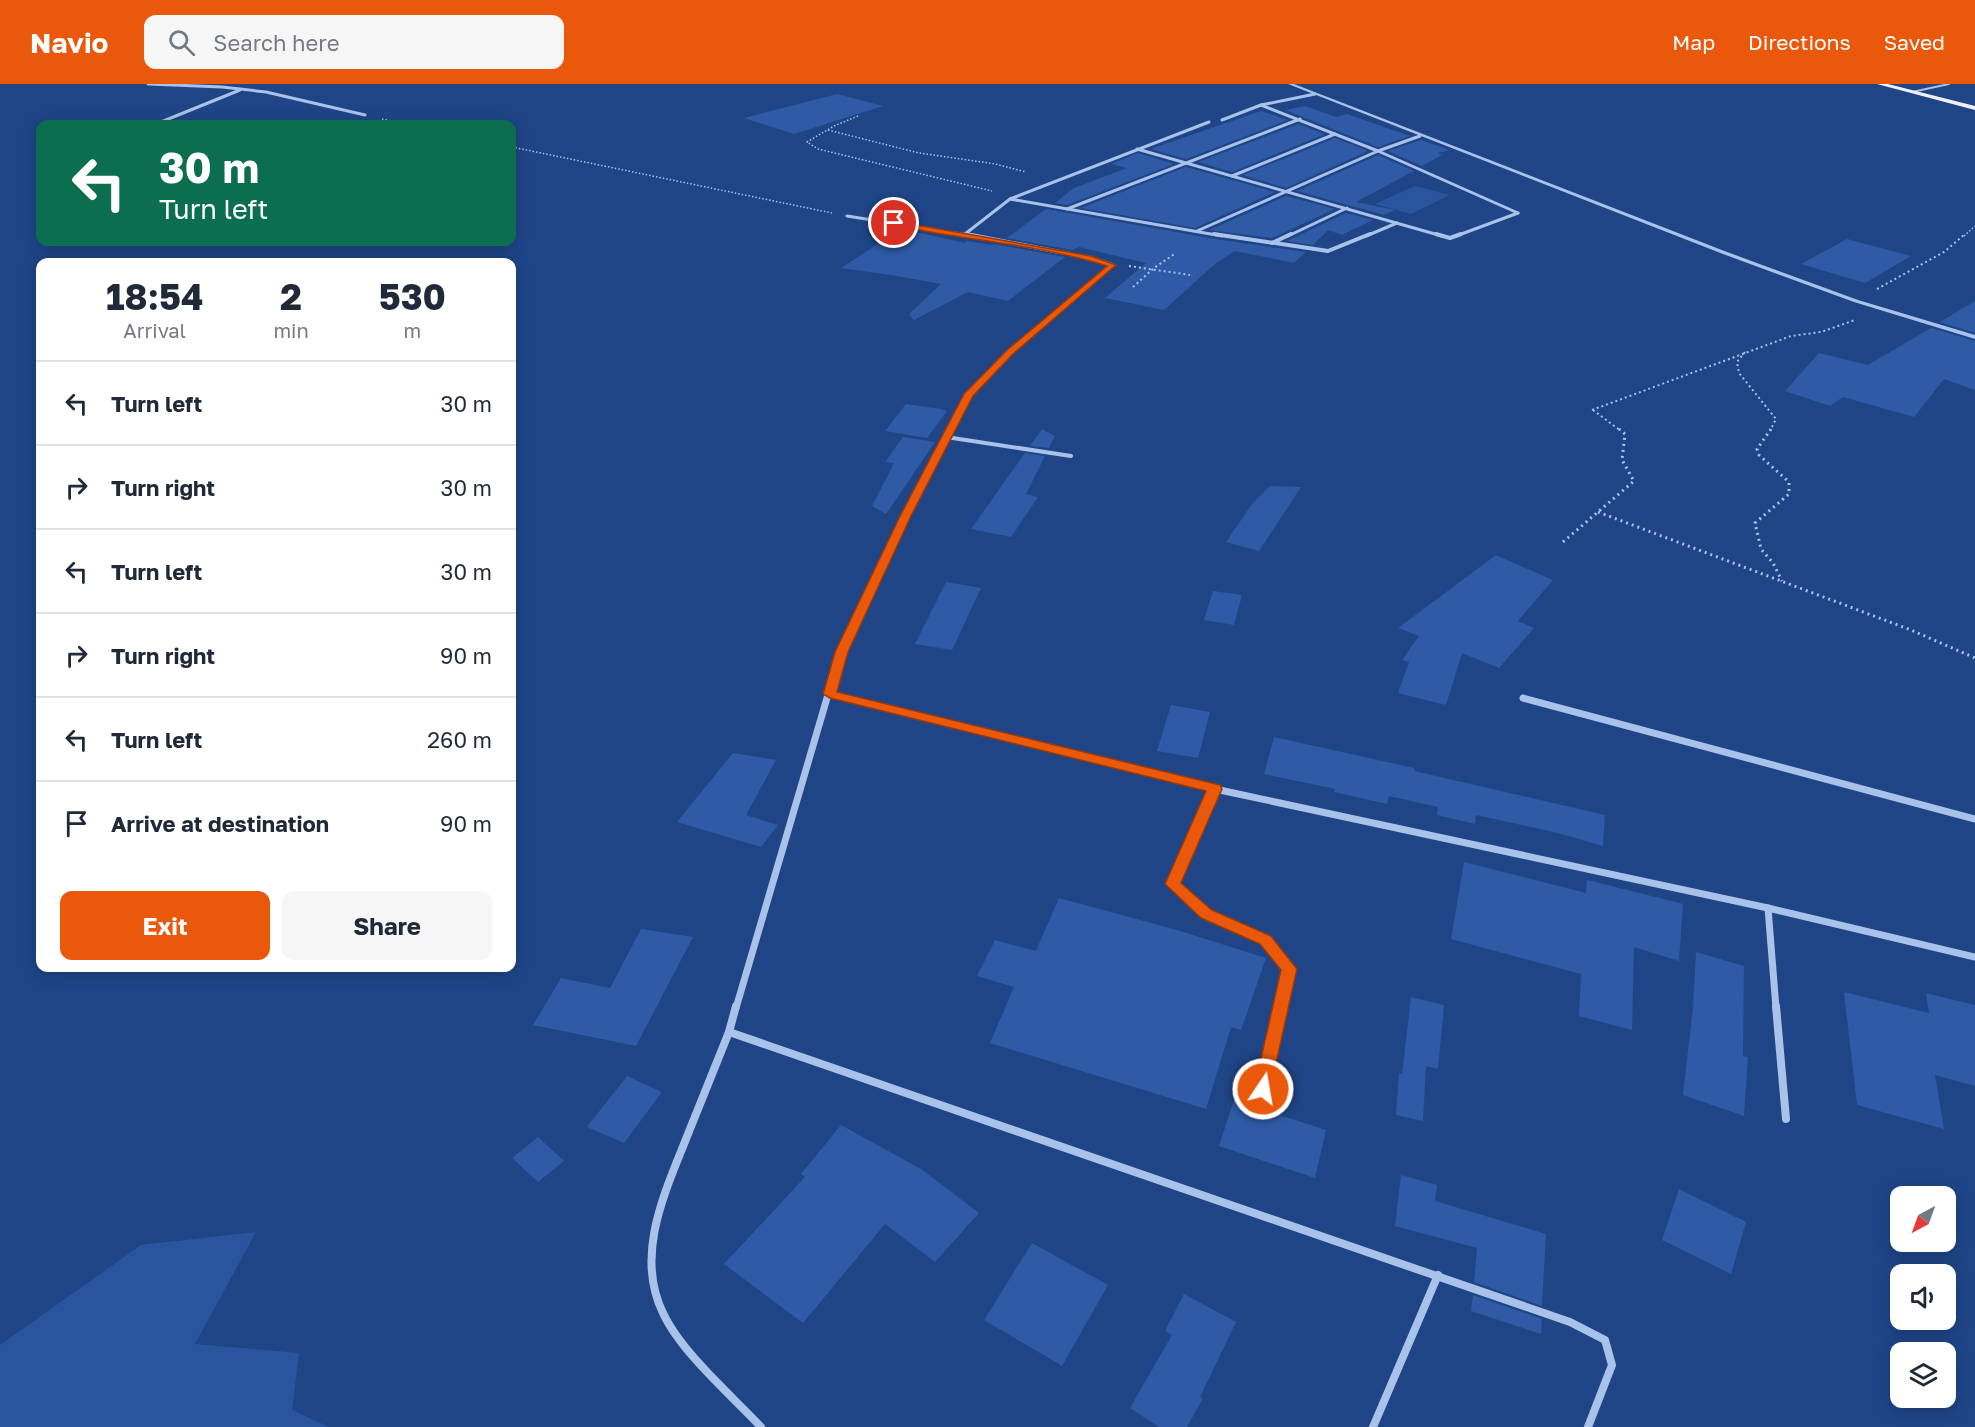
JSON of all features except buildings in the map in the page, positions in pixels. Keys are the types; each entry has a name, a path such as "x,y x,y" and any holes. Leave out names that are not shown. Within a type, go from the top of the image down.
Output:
{"main road":[{"path":"1880,84 1975,108"}],"street":[{"path":"148,84 266,92 365,115"},
{"path":"1290,84 1614,211 1856,301 1975,337"},
{"path":"166,120 240,90"},
{"path":"1222,120 1261,105 1315,94"},
{"path":"1137,149 1450,238 1518,213 1378,151 1261,105"},
{"path":"1066,209 1300,119"},
{"path":"965,234 1010,199 1209,122"},
{"path":"1232,176 1335,134"},
{"path":"1196,231 1378,151 1420,136"},
{"path":"1010,199 1270,244 1328,251 1398,223"},
{"path":"1270,244 1348,208"},
{"path":"848,216 965,234 1091,258 1112,265"},
{"path":"761,1427 690,1351 663,1314 652,1282 652,1246 660,1204 729,1032 841,652 906,516 969,394 1010,352 1112,265"},
{"path":"830,694 1215,789 1768,908 1975,957"},
{"path":"1523,698 1975,819"},
{"path":"1215,789 1172,884 1206,914 1266,940 1289,969 1263,1089"},
{"path":"1768,908 1786,1119"},
{"path":"729,1032 1570,1322 1605,1340 1612,1365 1588,1427"},
{"path":"1373,1427 1438,1275"}],"lane":[{"path":"1912,92 1949,84"},
{"path":"946,437 1071,456"}],"path":[{"path":"365,115 388,120"},
{"path":"858,116 807,142 818,149 1016,197"},
{"path":"828,130 919,153 995,164 1056,181"},
{"path":"516,148 848,216"},
{"path":"1856,301 1944,252 1975,226"},
{"path":"1133,287 1154,268 1176,253"},
{"path":"1112,265 1191,274"},
{"path":"1563,542 1634,481 1622,460 1625,434 1592,410 1791,336 1821,332"},
{"path":"1746,352 1737,362 1739,373 1776,419 1757,449 1759,454 1789,483 1790,494 1755,523 1761,549 1773,563 1782,582"},
{"path":"1598,512 1911,630 1975,658"}],"shaded area":[{"path":"1415,186 1450,195 1411,214 1375,204"},
{"path":"256,1232 195,1344 299,1353 292,1410 329,1427 0,1427 0,1345 141,1245"}],"route":[{"path":"894,223 984,237 1091,258 1112,265 1010,352 969,394 906,516 841,652 830,694 1215,789 1172,884 1206,914 1266,940 1289,969 1263,1089"}]}
